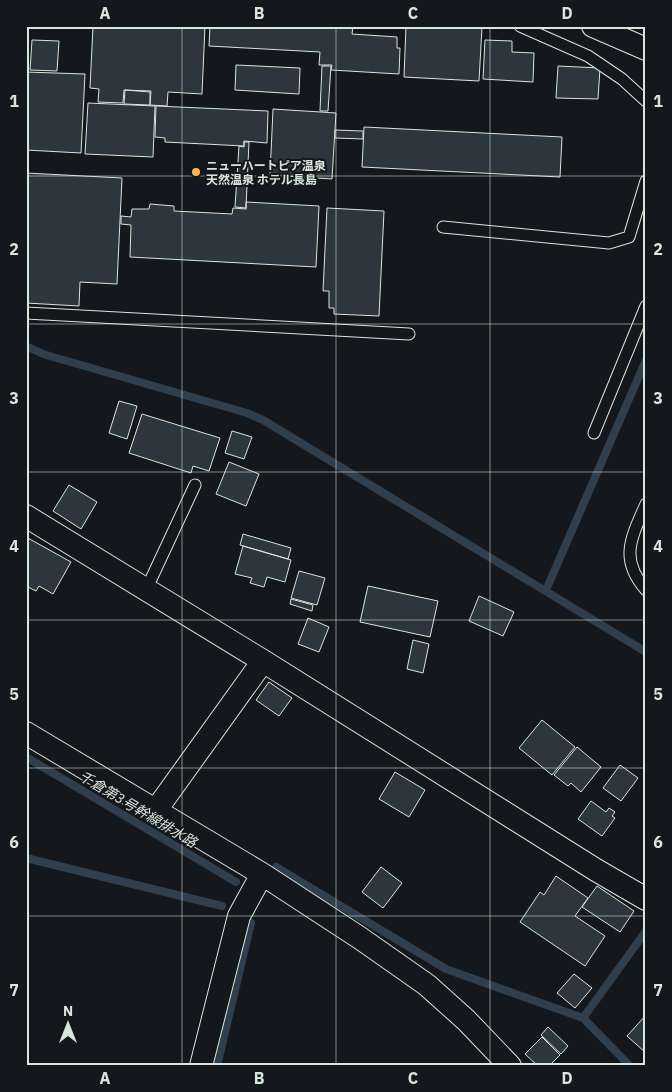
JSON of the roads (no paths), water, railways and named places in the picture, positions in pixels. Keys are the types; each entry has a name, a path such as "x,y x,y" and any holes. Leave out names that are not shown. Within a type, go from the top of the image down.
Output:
{"street":[{"path":"593,26 646,49"},
{"path":"26,516 263,661 596,870 646,899"},
{"path":"156,810 263,661"},
{"path":"26,733 262,874 360,938 427,985 466,1020 510,1066"},
{"path":"201,1066 239,916 262,874"}],"lane":[{"path":"520,26 588,56 622,80 646,101"},
{"path":"443,227 609,243 629,237 646,181"},
{"path":"634,219 646,223"},
{"path":"594,433 646,306"},
{"path":"26,313 409,334"},
{"path":"146,590 195,485"},
{"path":"646,504 634,532 629,555 636,578 646,590"}],"waterway":[{"path":"26,346 43,354 247,413 263,420 646,652"},
{"path":"546,590 646,360"},
{"name":"千倉第3号幹線排水路","path":"26,757 236,882"},
{"path":"26,858 222,906"},
{"path":"276,867 446,969 583,1018 646,931"},
{"name":"千倉第3号幹線排水路","path":"217,1066 251,923"},
{"path":"583,1018 630,1066"}],"place":[{"name":"ニューハートピア温泉 天然温泉 ホテル長島","path":"196,172"}]}
